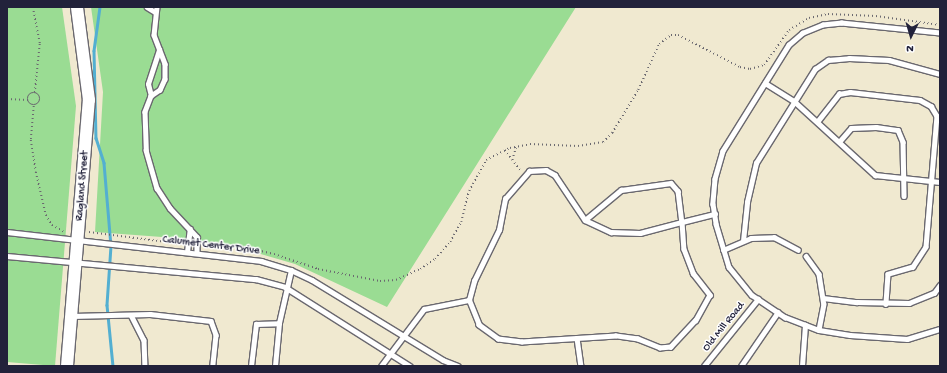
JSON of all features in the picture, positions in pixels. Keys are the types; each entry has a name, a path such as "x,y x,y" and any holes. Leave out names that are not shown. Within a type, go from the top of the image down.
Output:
{"street":[{"name":"Ragland Street","path":"67,366 89,100 77,7"}],"lane":[{"path":"147,7 155,12"},
{"path":"151,96 160,90 165,78 165,64 154,36 155,12 158,7"},
{"path":"940,33 842,23 823,26 803,33 789,45 723,151 715,179 714,214 729,267 758,299 778,312 819,330 907,339 932,334 940,329"},
{"path":"159,50 148,84 151,96 146,112 144,133 150,170 157,188 170,208 197,237 197,253"},
{"path":"743,242 747,202 756,163 815,69 828,60 889,60 940,74"},
{"path":"765,83 794,101 875,175 940,182"},
{"path":"817,122 839,94 850,92 920,100 931,106 937,116 933,181 926,247 922,257 913,268 888,274 886,304"},
{"path":"839,142 851,128 876,127 898,130 903,142 902,179 904,196"},
{"path":"585,220 622,190 671,183 678,191 682,222 684,249 694,273 710,295 696,320 671,347 660,348 638,339 616,336 522,342 498,339 479,325 469,300 476,276 499,230 505,199 529,171 546,170 555,175 585,220 611,232 640,233 682,222 714,214"},
{"path":"188,252 190,229"},
{"name":"Calumet Center Drive","path":"7,232 261,261 291,270 402,336 458,366"},
{"path":"723,250 743,242 774,237 798,250"},
{"path":"7,256 256,279 285,287 410,366"},
{"path":"806,256 819,274 823,298 819,330"},
{"path":"275,366 279,323 285,287 291,270"},
{"path":"823,298 886,304 909,303 934,293 940,285"},
{"name":"Old Mill Road","path":"704,366 758,299"},
{"path":"381,366 389,353 424,309 469,300"},
{"path":"741,366 778,312"},
{"path":"72,316 131,315 211,321 216,335 213,366"},
{"path":"131,315 144,340 145,366"},
{"path":"251,366 256,324 279,323"},
{"path":"802,366 805,325"},
{"path":"577,338 582,366"}],"path":[{"path":"33,7 40,44 35,93 40,99 34,106 31,140 46,215 52,225 58,230 69,231"},
{"path":"204,246 235,245 274,254 318,269 380,281 396,280 430,262 450,242 461,222 469,191 486,160 505,150 516,147 550,144 578,146 603,142 612,133 638,90 659,44 671,35 678,35 740,67 750,69 764,65 789,30 809,18 828,14 876,16 940,25"},
{"path":"28,100 30,95 35,93"},
{"path":"7,99 28,100 34,106"},
{"path":"512,160 516,147"},
{"path":"505,150 525,176"},
{"path":"93,232 176,243"}],"green space":[{"path":"7,7 62,7 76,106 55,366 7,362"},
{"path":"91,7 576,7 387,307 295,264 247,250 175,238 95,232 103,92"}],"waterway":[{"path":"100,7 94,51 96,138 104,163 111,246 107,305 113,366"}]}
